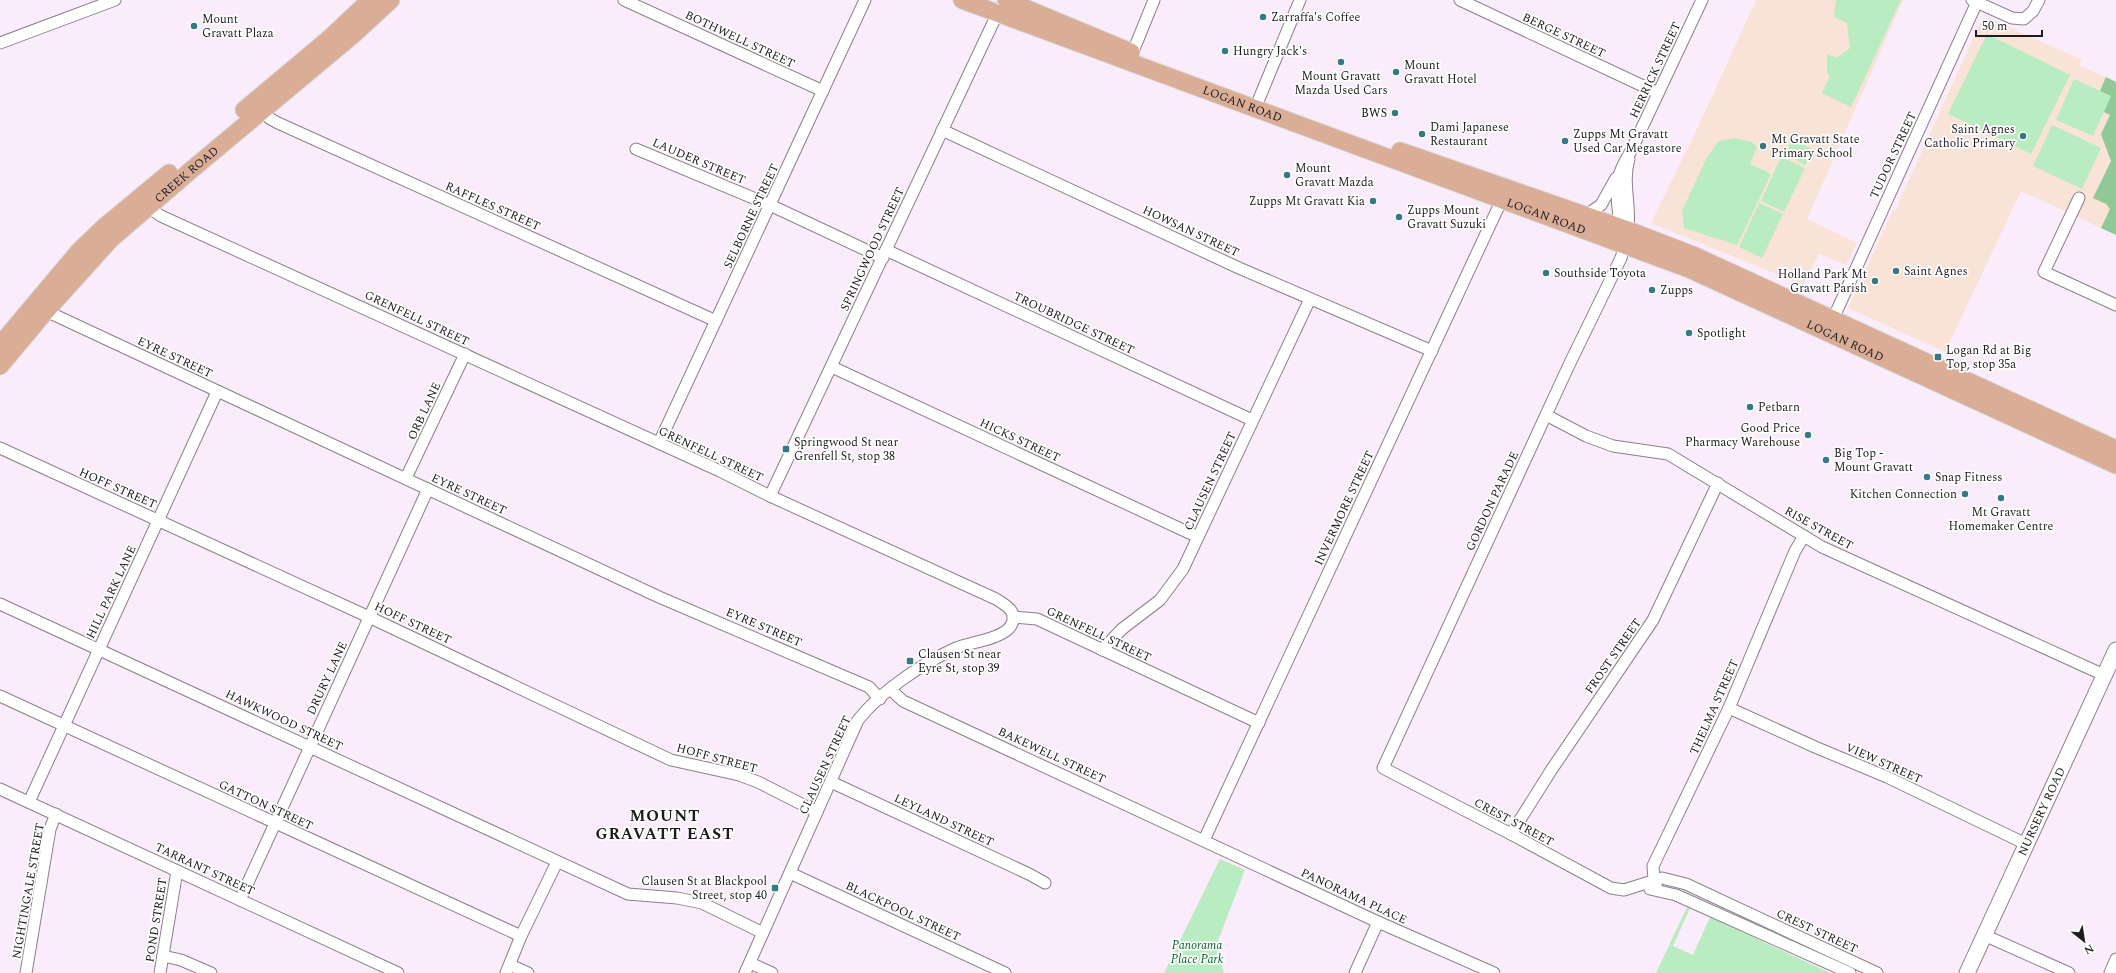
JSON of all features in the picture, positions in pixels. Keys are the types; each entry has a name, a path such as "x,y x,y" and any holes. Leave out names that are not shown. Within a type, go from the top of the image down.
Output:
{"main road":[{"name":"CREEK ROAD","path":"0,345 79,251 99,232 331,37 370,0"},
{"name":"CREEK ROAD","path":"0,366 94,256 148,207 354,35 391,0"},
{"name":"LOGAN ROAD","path":"962,0 1002,4 1131,57 1504,194 1708,261 2116,449"},
{"name":"LOGAN ROAD","path":"1131,57 1259,99 1400,151 1504,194 1586,215 1710,278 2116,465"},
{"name":"NURSERY ROAD","path":"1967,973 2116,650"}],"street":[{"path":"0,43 115,0"},
{"name":"BOTHWELL STREET","path":"624,0 823,91"},
{"name":"SELBORNE STREET","path":"659,443 865,0"},
{"path":"1131,57 1154,0"},
{"path":"1259,99 1300,0"},
{"name":"BERGE STREET","path":"1460,0 1658,93"},
{"name":"HERRICK STREET","path":"1625,234 1616,185 1620,168 1631,151 1702,0"},
{"path":"1975,1 2012,18 2024,19 2034,11 2038,0"},
{"name":"TUDOR STREET","path":"1833,319 1975,1"},
{"name":"SPRINGWOOD STREET","path":"770,496 1002,4"},
{"name":"RAFFLES STREET","path":"263,110 270,118 278,123 716,321"},
{"name":"HOWSAN STREET","path":"942,130 1310,299 1432,351"},
{"name":"LAUDER STREET","path":"636,149 884,254"},
{"name":"HERRICK STREET","path":"1625,234 1630,212 1626,179 1631,151"},
{"path":"1586,215 1603,202 1620,168"},
{"name":"INVERMORE STREET","path":"1204,840 1504,194"},
{"path":"2079,198 2044,272 2116,306"},
{"name":"GRENFELL STREET","path":"148,207 161,216 465,354 996,599 1009,607 1013,617 1037,619 1259,723"},
{"name":"GORDON PARADE","path":"1383,768 1546,415 1622,258 1625,234"},
{"name":"TROUBRIDGE STREET","path":"884,254 1252,420"},
{"name":"CLAUSEN STREET","path":"1102,650 1122,629 1160,600 1183,569 1310,299"},
{"name":"EYRE STREET","path":"46,311 217,392 406,478 660,597 869,687 880,699"},
{"name":"ORB LANE","path":"406,478 465,354"},
{"name":"HICKS STREET","path":"832,367 1198,537"},
{"name":"HILL PARK LANE","path":"29,802 217,392"},
{"name":"RISE STREET","path":"1546,415 1586,436 1613,446 1668,454 1822,547 2104,675"},
{"name":"HOFF STREET","path":"0,448 369,617 671,760 739,775 758,782 817,812"},
{"name":"FROST STREET","path":"1510,834 1653,620 1718,483"},
{"name":"DRURY LANE","path":"240,900 428,489"},
{"name":"THELMA STREET","path":"1655,884 1653,866 1729,708 1795,551 1804,536"},
{"name":"HAWKWOOD STREET","path":"0,604 628,894 677,898 702,903 763,932"},
{"name":"CLAUSEN STREET","path":"748,968 858,720 909,674 958,647 1005,632 1010,627 1013,617"},
{"name":"BAKEWELL STREET","path":"891,690 903,701 1204,840"},
{"name":"GATTON STREET","path":"0,696 522,936"},
{"name":"VIEW STREET","path":"1729,708 1815,748 1887,777 2026,844"},
{"name":"CREST STREET","path":"1383,768 1611,888 1624,890 1655,884 1662,878 1686,884 1877,973"},
{"name":"LEYLAND STREET","path":"831,782 1045,883"},
{"name":"TARRANT STREET","path":"0,789 398,973"},
{"name":"NIGHTINGALE STREET","path":"26,973 50,829 56,814"},
{"name":"PANORAMA PLACE","path":"1204,840 1378,922 1494,973"},
{"path":"528,973 508,969 557,862"},
{"name":"POND STREET","path":"160,973 177,871"},
{"name":"BLACKPOOL STREET","path":"790,873 1005,973"},
{"name":"CREST STREET","path":"1655,884 1676,895 1850,973"},
{"path":"1354,973 1378,922"},
{"path":"1984,935 2069,973"},
{"path":"163,956 181,960 211,973"},
{"path":"2110,973 2116,960"},
{"path":"748,968 772,973"}],"shaded area":[{"name":"Mt Gravatt State Primary School","path":"1756,0 1903,0 1807,219 1857,243 1846,265 1819,254 1803,285 1651,223 1698,127"},
{"name":"Saint Agnes Catholic Primary","path":"1989,18 2082,60 2079,65 2116,82 2116,235 2021,191 1945,352 1848,308 1893,210 1895,211 1981,21"}],"green space":[{"path":"1836,0 1901,0 1851,107 1822,93 1830,76 1827,73 1827,54 1837,58 1850,48 1847,23 1834,17"},
{"path":"1987,34 2070,75 2031,154 1948,114"},
{"path":"2106,77 2116,82 2116,235 2101,228 2110,209 2106,204 2093,198 2111,161 2101,134 2110,115 2104,112 2111,96 2100,91"},
{"path":"2074,79 2111,96 2093,136 2056,120"},
{"path":"2052,125 2101,148 2082,189 2033,166"},
{"path":"1794,136 1804,145 1814,150 1805,165 1783,153 1788,149"},
{"path":"1735,138 1752,142 1757,148 1750,164 1771,174 1737,245 1684,228 1682,211 1707,157 1719,141"},
{"path":"1781,157 1805,168 1784,212 1761,201"},
{"path":"1759,203 1783,214 1762,258 1739,247"},
{"name":"Panorama Place Park","path":"1220,859 1245,870 1216,946 1224,973 1164,973"},
{"path":"1687,907 1690,908 1673,946 1693,955 1710,917 1830,973 1656,973"}],"place":[{"name":"Zarraffa's Coffee","path":"1263,17"},
{"name":"Mount Gravatt Plaza","path":"194,26"},
{"name":"Hungry Jack's","path":"1225,51"},
{"name":"Mount Gravatt Mazda Used Cars","path":"1341,62"},
{"name":"Mount Gravatt Hotel","path":"1396,72"},
{"name":"BWS","path":"1395,113"},
{"name":"Dami Japanese Restaurant","path":"1422,134"},
{"name":"Saint Agnes Catholic Primary","path":"2023,136"},
{"name":"Zupps Mt Gravatt Used Car Megastore","path":"1565,141"},
{"name":"Mt Gravatt State Primary School","path":"1763,146"},
{"name":"Mount Gravatt Mazda","path":"1287,175"},
{"name":"Zupps Mt Gravatt Kia","path":"1373,201"},
{"name":"Zupps Mount Gravatt Suzuki","path":"1399,217"},
{"name":"Saint Agnes","path":"1896,271"},
{"name":"Southside Toyota","path":"1546,273"},
{"name":"Holland Park Mt Gravatt Parish","path":"1875,281"},
{"name":"Zupps","path":"1652,290"},
{"name":"Spotlight","path":"1689,333"},
{"name":"Logan Rd at Big Top, stop 35a","path":"1938,357"},
{"name":"Petbarn","path":"1750,407"},
{"name":"Good Price Pharmacy Warehouse","path":"1808,435"},
{"name":"Springwood St near Grenfell St, stop 38","path":"786,449"},
{"name":"Big Top - Mount Gravatt","path":"1826,460"},
{"name":"Snap Fitness","path":"1927,477"},
{"name":"Kitchen Connection","path":"1965,494"},
{"name":"Mt Gravatt Homemaker Centre","path":"2001,498"},
{"name":"Clausen St near Eyre St, stop 39","path":"910,661"},
{"name":"Clausen St at Blackpool Street, stop 40","path":"775,888"}],"district":[{"name":"MOUNT GRAVATT EAST","path":"665,824"}]}
